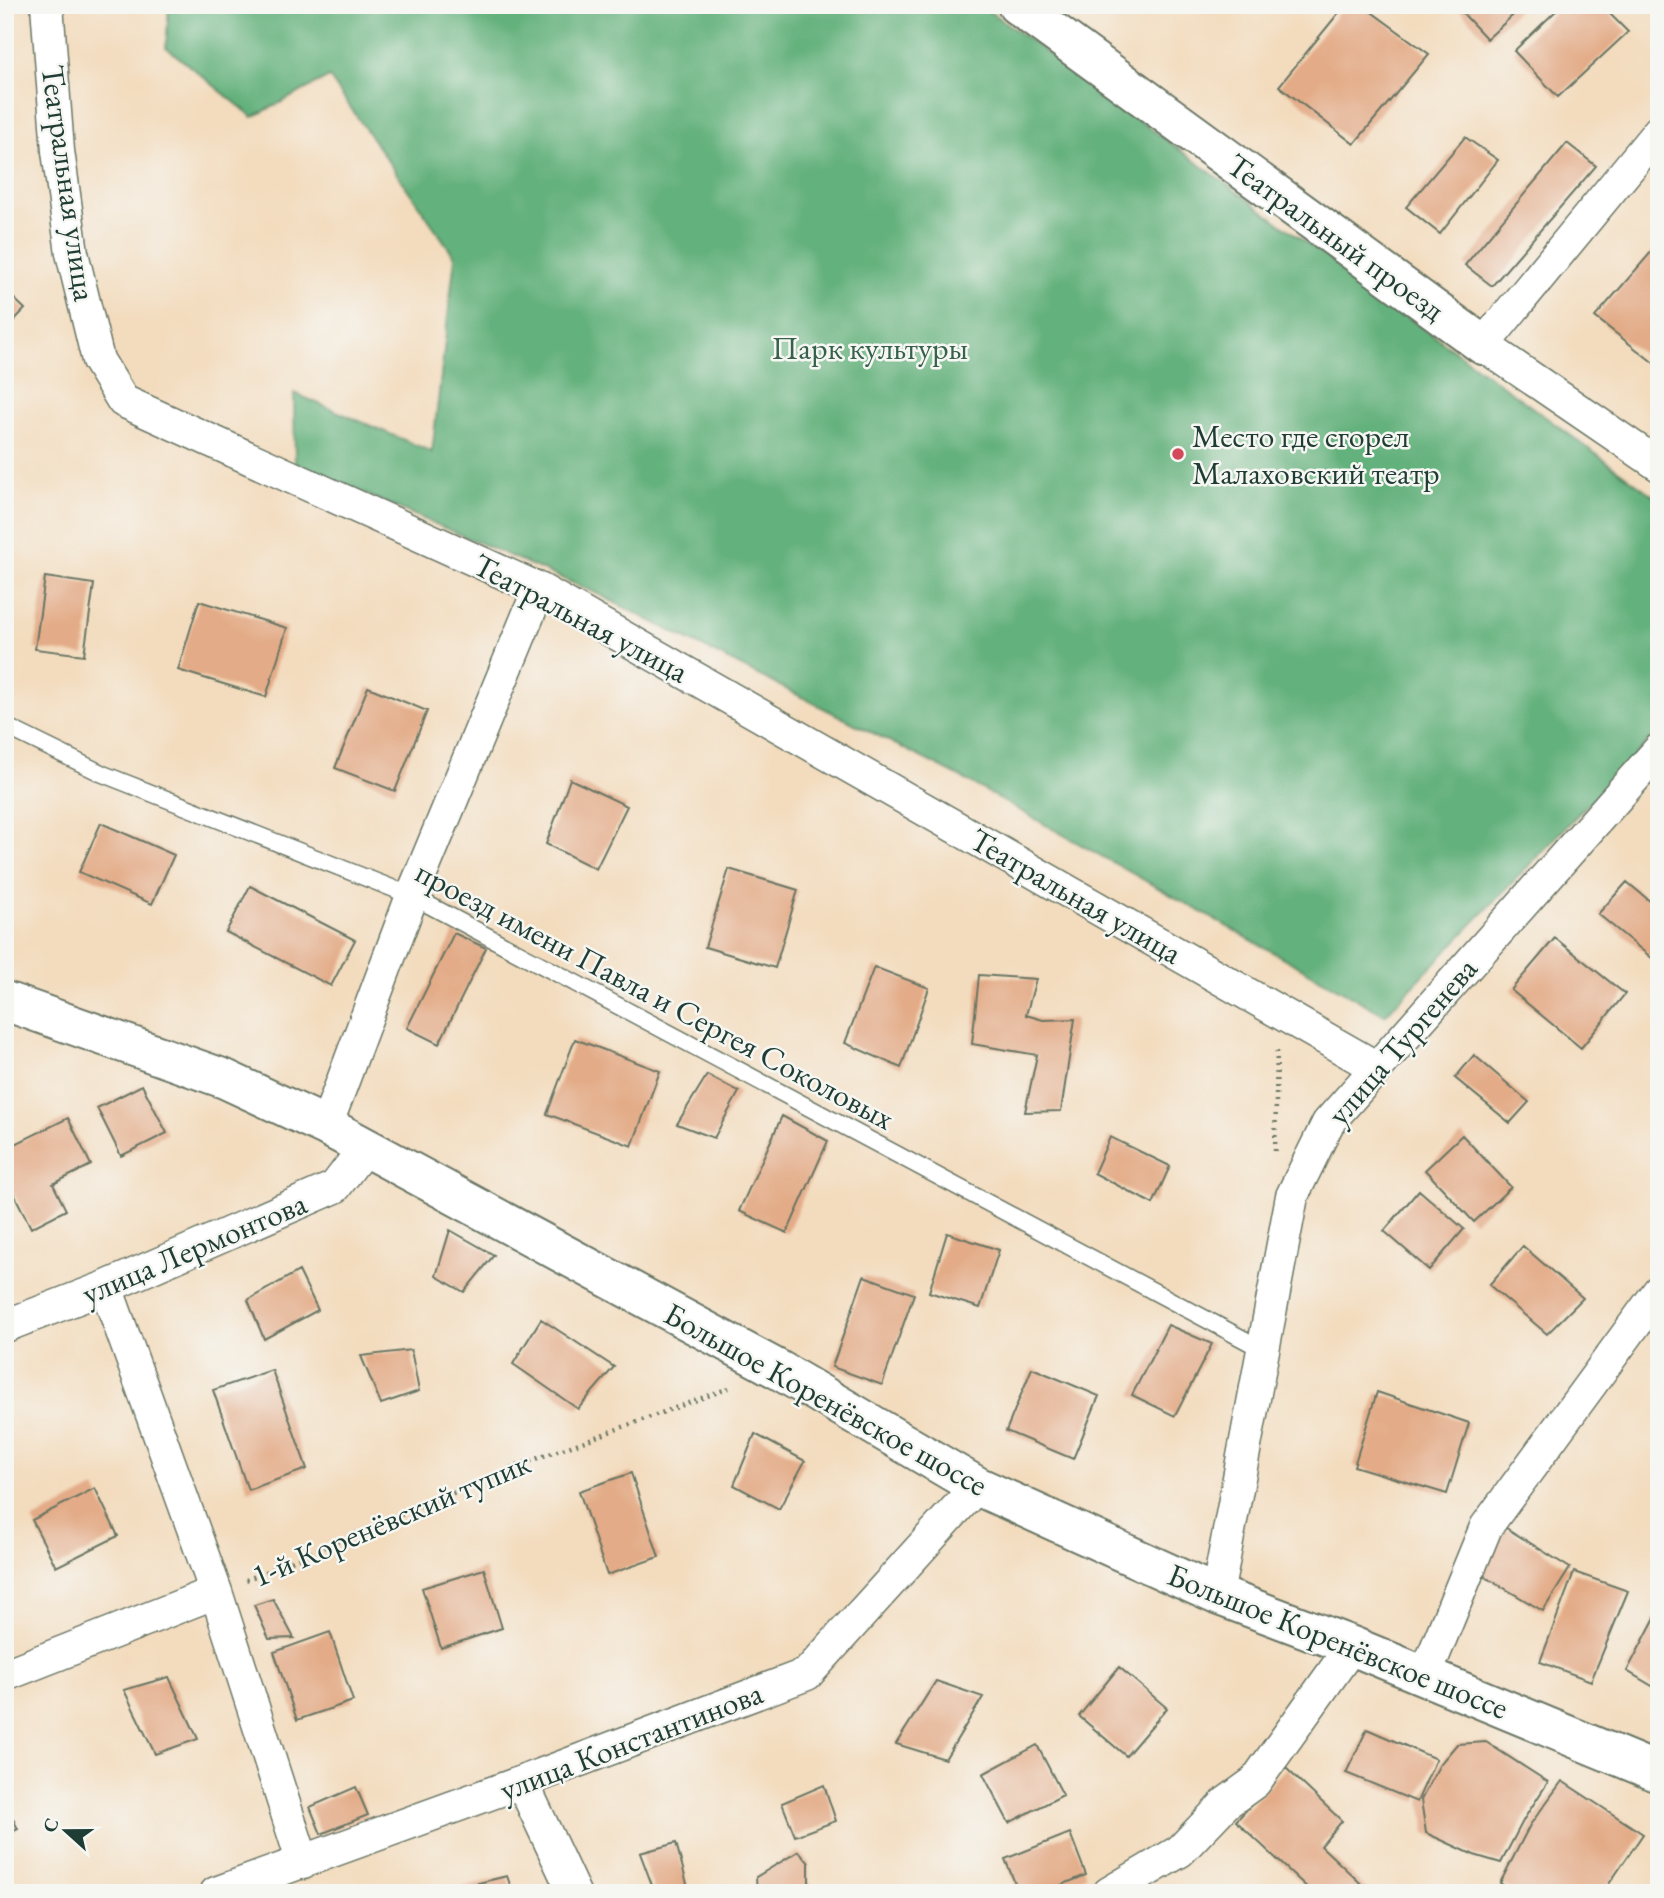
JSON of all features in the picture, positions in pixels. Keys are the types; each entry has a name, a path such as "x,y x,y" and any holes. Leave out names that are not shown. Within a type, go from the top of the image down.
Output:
{"main road":[{"name":"Театральный проезд","path":"1017,5 1483,345"},
{"name":"Большое Коренёвское шоссе","path":"5,1001 225,1079 327,1126 779,1370 977,1486 1217,1595 1352,1646 1659,1773"}],"street":[{"name":"Театральная улица","path":"47,5 58,151 72,253 98,360 123,401 539,589 1377,1069"},
{"path":"1483,345 1659,131"},
{"name":"Театральный проезд","path":"1483,345 1659,465"},
{"path":"327,1126 412,896 539,589"},
{"name":"улица Тургенева","path":"1217,1595 1292,1196 1328,1123 1659,751"},
{"name":"улица Лермонтова","path":"5,1326 106,1287 335,1187 366,1146"},
{"path":"106,1287 216,1592 303,1863"},
{"path":"1425,1676 1486,1527 1659,1291"},
{"name":"улица Константинова","path":"216,1893 522,1783 807,1674 977,1486"},
{"name":"1-й Коренёвский тупик","path":"5,1675 216,1592"},
{"path":"1109,1893 1180,1851 1226,1803 1255,1782 1352,1646"},
{"path":"522,1783 574,1893"}],"lane":[{"name":"проезд имени Павла и Сергея Соколовых","path":"5,726 103,774 412,896 1262,1349"}],"path":[{"name":"1-й Коренёвский тупик","path":"216,1592 522,1464 779,1370"}],"green space":[{"name":"Парк культуры","path":"169,5 979,5 1659,500 1659,730 1385,1015 962,778 596,593 295,464 294,393 432,452 455,257 329,77 253,117 166,47"}],"building":[{"path":"1345,5 1362,5 1429,54 1354,144 1279,86"},
{"path":"1455,5 1524,5 1487,39"},
{"path":"1562,5 1601,5 1628,32 1558,97 1514,51"},
{"path":"1465,137 1498,160 1440,234 1406,207"},
{"path":"1567,143 1596,166 1492,286 1465,265"},
{"path":"1659,243 1659,367 1595,317"},
{"path":"5,290 25,309 5,330"},
{"path":"45,577 94,584 84,655 35,649"},
{"path":"199,601 287,628 266,697 178,670"},
{"path":"368,687 427,711 395,791 335,768"},
{"path":"570,779 627,806 596,869 546,844"},
{"path":"101,823 174,855 152,904 79,872"},
{"path":"729,869 798,890 775,968 705,947"},
{"path":"1627,882 1659,906 1659,964 1598,914"},
{"path":"250,886 355,940 331,986 226,932"},
{"path":"454,933 486,948 439,1044 407,1028"},
{"path":"1555,938 1625,994 1581,1048 1511,990"},
{"path":"874,967 929,988 901,1068 845,1043"},
{"path":"979,975 1036,979 1026,1015 1043,1020 1075,1019 1061,1111 1025,1112 1037,1055 972,1044"},
{"path":"575,1039 660,1071 632,1146 547,1114"},
{"path":"1474,1055 1529,1102 1510,1123 1455,1078"},
{"path":"707,1075 739,1092 714,1138 677,1124"},
{"path":"142,1085 167,1133 121,1156 97,1108"},
{"path":"782,1116 828,1141 787,1233 739,1211"},
{"path":"68,1118 91,1165 53,1184 66,1210 31,1228 5,1176 5,1149"},
{"path":"1462,1135 1511,1187 1474,1222 1425,1170"},
{"path":"1110,1137 1170,1166 1153,1204 1094,1173"},
{"path":"1419,1190 1464,1229 1429,1270 1384,1231"},
{"path":"450,1230 494,1255 464,1292 436,1276"},
{"path":"947,1233 999,1250 980,1308 929,1292"},
{"path":"1523,1246 1583,1298 1547,1334 1489,1285"},
{"path":"299,1271 318,1310 264,1339 248,1300"},
{"path":"864,1276 914,1294 882,1385 832,1367"},
{"path":"541,1319 614,1367 578,1409 513,1364"},
{"path":"1168,1325 1212,1344 1175,1416 1132,1395"},
{"path":"411,1350 419,1391 381,1404 361,1356"},
{"path":"1032,1368 1099,1396 1073,1459 1006,1431"},
{"path":"272,1370 307,1469 248,1490 213,1390"},
{"path":"1377,1392 1469,1423 1447,1494 1354,1466"},
{"path":"755,1434 805,1461 779,1509 734,1485"},
{"path":"631,1473 659,1557 607,1575 579,1491"},
{"path":"95,1488 118,1536 56,1567 32,1520"},
{"path":"1503,1526 1570,1568 1543,1611 1475,1571"},
{"path":"484,1569 502,1628 441,1648 422,1588"},
{"path":"1574,1572 1628,1591 1591,1681 1540,1662"},
{"path":"273,1599 294,1638 269,1639 254,1605"},
{"path":"1659,1610 1659,1690 1627,1671"},
{"path":"330,1632 353,1701 297,1720 274,1652"},
{"path":"1119,1667 1167,1708 1126,1756 1079,1716"},
{"path":"169,1677 198,1739 155,1754 124,1690"},
{"path":"936,1681 983,1697 945,1759 896,1744"},
{"path":"1367,1729 1436,1759 1417,1802 1346,1773"},
{"path":"1486,1742 1548,1782 1524,1819 1501,1863 1474,1855 1426,1833 1421,1800 1440,1764 1457,1744"},
{"path":"1037,1745 1063,1795 1009,1823 983,1774"},
{"path":"1286,1768 1342,1821 1321,1846 1371,1893 1313,1893 1236,1821"},
{"path":"1562,1781 1643,1834 1609,1884 1609,1893 1517,1893 1500,1883 1530,1825"},
{"path":"824,1785 836,1821 795,1836 782,1803"},
{"path":"356,1787 368,1815 321,1834 310,1807"},
{"path":"5,1803 18,1829 5,1835"},
{"path":"1070,1833 1086,1875 1042,1893 1019,1893 1005,1859"},
{"path":"676,1843 689,1891 655,1893 640,1853"},
{"path":"799,1851 809,1863 809,1893 757,1893 756,1877"},
{"path":"507,1876 513,1893 455,1893 454,1889"}],"place":[{"name":"Место где сгорел Малаховский театр","path":"1178,454"}]}
